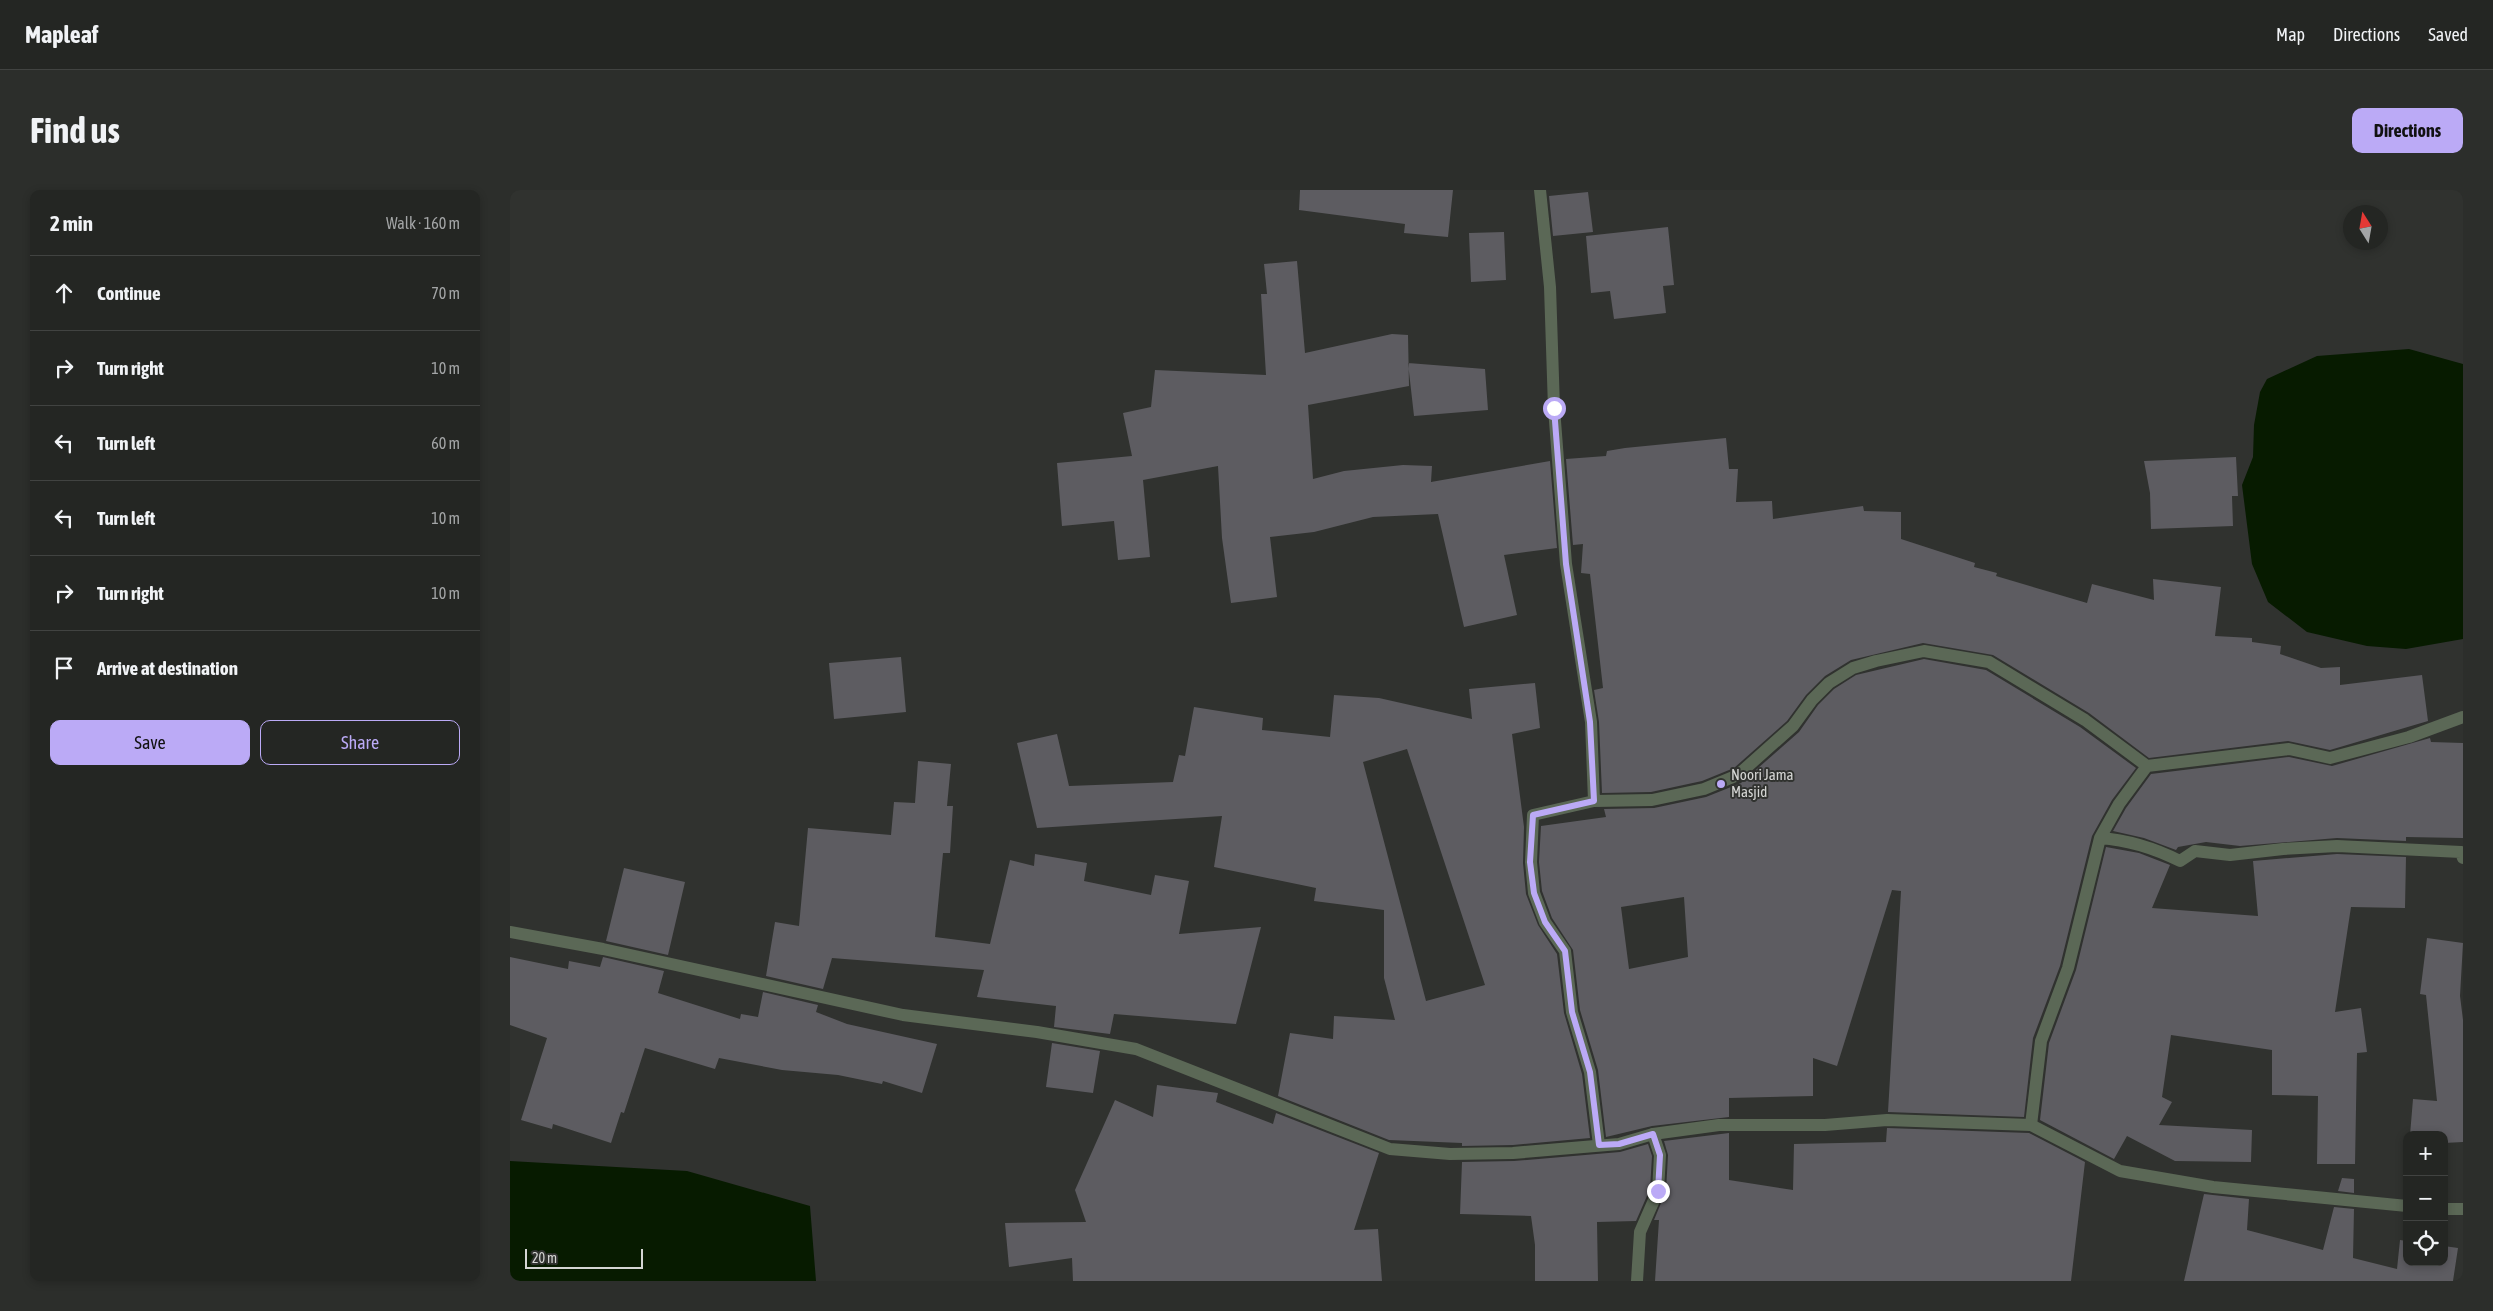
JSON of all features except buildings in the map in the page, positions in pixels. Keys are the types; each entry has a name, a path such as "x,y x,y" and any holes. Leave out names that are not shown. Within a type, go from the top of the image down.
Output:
{"street":[{"path":"1540,190 1550,287 1554,408 1566,564 1590,722 1594,801"},
{"path":"1599,1145 1590,1072 1572,1012 1565,951 1545,922 1534,893 1530,862 1533,815 1594,801 1652,800 1704,789 1738,775 1793,726 1812,700 1829,684 1853,668 1876,660 1924,650 1989,662 2085,720 2147,766 2289,749 2330,758 2409,737 2463,717"},
{"path":"2031,1125 2040,1041 2068,968 2100,838 2119,804 2147,766"},
{"path":"2100,838 2124,839 2162,852 2180,861 2195,851 2230,855 2283,849 2337,846 2461,852 2463,858"},
{"path":"510,932 603,949 902,1015 1037,1032 1136,1048 1268,1103 1327,1123 1390,1149 1450,1154 1495,1153 1619,1144 1653,1134 1719,1125 1825,1125 1887,1120 2031,1125 2120,1172 2213,1187 2403,1206"},
{"path":"1637,1281 1640,1232 1658,1191 1660,1155 1653,1134"},
{"path":"2448,1209 2463,1209"}],"shaded area":[{"path":"2409,349 2463,364 2463,639 2406,649 2367,646 2307,632 2268,602 2252,564 2242,485 2253,457 2254,425 2260,392 2267,379 2317,356"},
{"path":"510,1161 687,1171 810,1206 816,1281 510,1281"}],"place":[{"name":"Noori Jama Masjid","path":"1721,784"}],"route":[{"path":"1554,408 1566,564 1590,722 1594,801 1533,815 1530,862 1534,893 1545,922 1565,951 1572,1012 1590,1072 1599,1145 1619,1144 1653,1134 1660,1155 1658,1191"}]}
